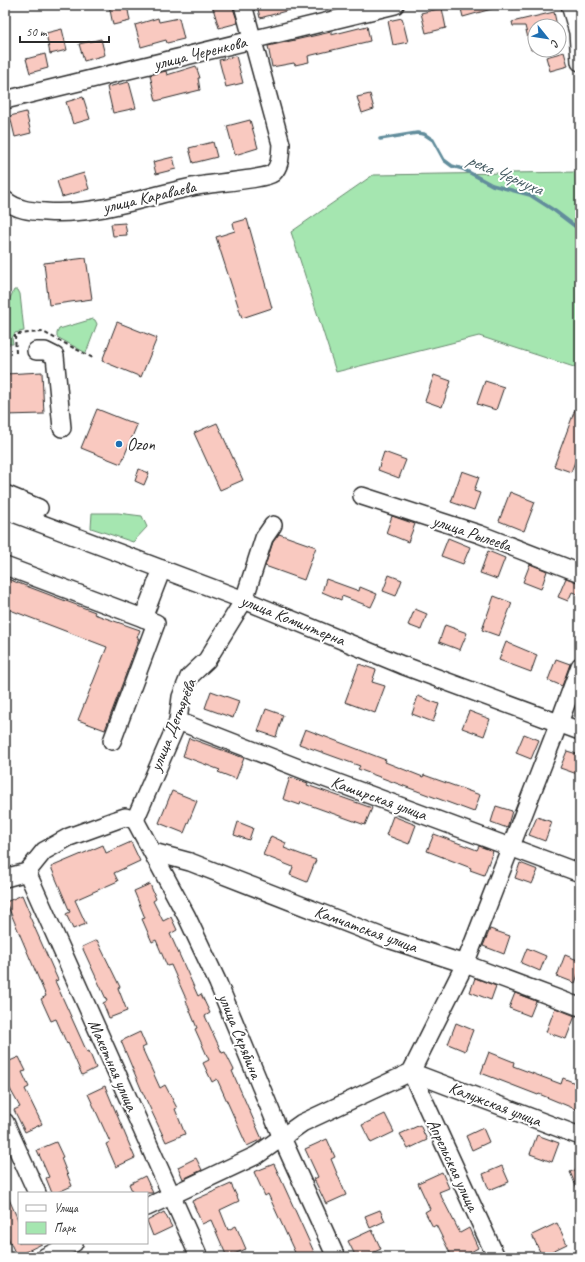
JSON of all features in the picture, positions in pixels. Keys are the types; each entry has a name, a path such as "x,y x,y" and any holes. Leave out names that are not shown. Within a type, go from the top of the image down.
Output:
{"street":[{"path":"243,5 253,40"},
{"name":"улица Черенкова","path":"5,100 395,5"},
{"path":"570,5 578,32 580,62"},
{"name":"улица Караваева","path":"9,203 29,211 65,214 113,207 192,186 261,177 272,173 280,162 280,144 253,40"},
{"path":"36,351 49,352 55,356 62,428"},
{"path":"5,494 39,508"},
{"name":"улица Рылеева","path":"362,496 479,534 580,573"},
{"name":"улица Коминтерна","path":"5,510 244,600 402,665 580,731"},
{"name":"улица Дегтярёва","path":"135,820 178,721 181,697 189,677 207,660 244,600 264,538 273,525"},
{"path":"5,566 156,623 112,741"},
{"path":"143,618 162,569"},
{"path":"148,1207 257,1155 302,1123 411,1072 465,964 560,723 580,666"},
{"name":"Каширская улица","path":"178,721 319,776 511,846 580,873"},
{"path":"5,878 27,872 44,851 69,837 116,820 126,818 135,820"},
{"name":"улица Скрябина","path":"135,820 187,917 218,984 282,1138 336,1257"},
{"name":"Камчатская улица","path":"153,852 190,862 385,938 465,964 580,1007"},
{"name":"Макетная улица","path":"27,872 199,1257"},
{"name":"Калужская улица","path":"411,1072 580,1136"},
{"name":"Апрельская улица","path":"411,1072 496,1257"},
{"path":"5,1122 36,1192"},
{"path":"45,1257 65,1248"}],"green space":[{"path":"580,172 580,369 479,336 336,372 291,232 373,175"},
{"path":"14,290 18,290 20,294 24,331 15,333 12,338 13,344 5,344 5,308"},
{"path":"93,319 97,324 86,353 57,337 59,329"},
{"path":"92,513 118,513 142,516 147,527 133,542 91,528"}],"building":[{"path":"109,5 127,5 130,21 113,25"},
{"path":"212,5 232,5 238,23 219,28"},
{"path":"257,5 296,5 297,8 260,18"},
{"path":"460,5 495,5 495,8 463,17"},
{"path":"442,8 446,28 426,33 421,13"},
{"path":"554,12 555,18 529,18"},
{"path":"158,18 159,22 179,18 184,39 167,43 166,40 141,47 135,25"},
{"path":"402,18 408,42 393,45 388,21"},
{"path":"527,18 527,34 525,26 513,26 512,22"},
{"path":"367,26 370,41 308,56 309,62 272,67 268,46 331,32 331,35"},
{"path":"62,29 67,50 50,54 46,33"},
{"path":"101,39 105,55 84,61 79,44"},
{"path":"45,54 48,68 30,73 26,59"},
{"path":"236,56 243,83 226,87 219,60"},
{"path":"546,58 566,58 568,66 550,71"},
{"path":"196,66 200,78 198,78 200,90 156,101 150,75 166,71 167,75"},
{"path":"129,82 136,108 113,113 107,87"},
{"path":"370,94 374,109 362,113 357,97"},
{"path":"83,97 90,119 73,124 66,102"},
{"path":"26,112 31,133 15,137 10,116"},
{"path":"250,120 258,148 235,155 227,126"},
{"path":"213,142 217,157 193,163 189,148"},
{"path":"173,157 176,169 156,174 153,162"},
{"path":"84,173 89,189 62,197 57,181"},
{"path":"247,219 272,308 242,318 216,237 235,231 233,223"},
{"path":"125,223 127,235 113,236 111,224"},
{"path":"86,258 92,299 49,305 44,263"},
{"path":"117,322 157,338 141,377 102,361"},
{"path":"42,372 44,414 5,415 5,374"},
{"path":"434,375 451,381 442,407 425,401"},
{"path":"485,381 504,387 496,410 477,404"},
{"path":"579,399 580,449 571,472 554,466"},
{"path":"97,409 137,425 121,464 81,448"},
{"path":"217,423 243,480 220,490 194,433"},
{"path":"384,452 406,460 399,478 378,470"},
{"path":"139,469 149,473 144,485 135,481"},
{"path":"462,471 479,477 474,491 480,493 474,510 451,502"},
{"path":"510,492 535,502 524,531 499,521"},
{"path":"392,516 415,524 408,542 386,533"},
{"path":"279,534 316,547 304,580 265,566 273,542"},
{"path":"448,538 470,547 463,564 441,556"},
{"path":"488,551 505,558 497,579 480,573"},
{"path":"530,564 547,571 541,589 523,582"},
{"path":"389,575 402,580 396,596 383,591"},
{"path":"5,578 95,612 94,614 140,630 137,638 139,638 105,730 78,720 107,647 5,608"},
{"path":"566,578 580,583 580,595 572,592 568,601 558,597"},
{"path":"326,579 359,591 360,587 377,594 371,607 342,596 341,600 322,592"},
{"path":"494,596 512,603 499,636 482,630"},
{"path":"415,609 427,614 421,630 408,625"},
{"path":"445,625 467,633 460,650 439,642"},
{"path":"506,642 537,655 531,672 499,660"},
{"path":"556,659 570,664 562,686 548,680"},
{"path":"359,664 376,670 372,682 385,686 375,713 345,702"},
{"path":"211,691 239,701 233,718 205,708"},
{"path":"418,696 439,704 433,722 412,714"},
{"path":"266,709 283,715 276,737 258,731"},
{"path":"469,711 490,719 484,736 462,728"},
{"path":"305,729 386,760 385,762 423,777 424,775 480,795 474,812 358,769 360,766 299,744"},
{"path":"524,734 539,740 531,759 516,753"},
{"path":"189,738 244,758 236,779 218,772 220,770 183,756"},
{"path":"567,751 580,755 580,775 560,768"},
{"path":"290,777 308,783 307,785 372,808 365,825 301,802 300,805 283,799"},
{"path":"172,791 197,801 184,833 159,823"},
{"path":"496,806 512,811 507,828 491,822"},
{"path":"393,816 416,825 409,844 386,835"},
{"path":"537,817 552,822 545,841 529,835"},
{"path":"238,822 253,828 249,840 234,835"},
{"path":"434,834 477,850 479,846 493,851 484,875 470,870 471,868 427,851"},
{"path":"271,836 286,843 284,848 316,860 307,882 290,875 293,867 263,855"},
{"path":"131,842 140,861 114,873 118,881 75,900 86,924 73,929 66,914 70,912 51,867 103,845 106,853"},
{"path":"520,863 538,870 532,884 515,878"},
{"path":"150,884 156,899 153,901 163,921 171,917 177,930 170,934 198,996 201,994 210,1013 205,1016 222,1053 225,1052 234,1070 232,1071 262,1139 247,1146 217,1079 212,1082 203,1063 209,1060 195,1029 197,1028 187,1001 171,965 167,966 156,940 152,942 142,919 145,918 134,891"},
{"path":"22,895 30,914 29,915 58,980 55,981 87,1052 89,1051 96,1068 82,1075 56,1019 51,1021 41,999 46,996 6,902"},
{"path":"490,929 510,936 504,954 483,946"},
{"path":"97,940 120,987 118,988 127,1011 109,1018 103,1003 107,1001 82,947"},
{"path":"527,948 546,956 540,971 521,963"},
{"path":"565,955 580,961 580,969 575,983 557,976"},
{"path":"475,978 496,986 491,1000 470,992"},
{"path":"515,993 536,1001 530,1016 509,1008"},
{"path":"555,1008 575,1016 566,1039 546,1032"},
{"path":"456,1023 473,1030 465,1051 448,1044"},
{"path":"140,1032 146,1046 142,1048 160,1088 165,1085 177,1108 175,1109 185,1134 166,1142 121,1041"},
{"path":"489,1052 514,1062 513,1066 561,1084 563,1078 580,1085 580,1111 481,1073"},
{"path":"19,1057 26,1071 22,1072 29,1087 25,1089 42,1124 25,1132 14,1110 20,1107 5,1080 5,1063"},
{"path":"105,1086 135,1158 116,1167 106,1144 110,1142 88,1094"},
{"path":"385,1114 394,1132 371,1143 362,1125"},
{"path":"420,1125 427,1140 408,1149 400,1134"},
{"path":"483,1128 489,1142 472,1150 466,1136"},
{"path":"537,1135 559,1143 552,1162 530,1154"},
{"path":"327,1139 335,1157 331,1159 346,1195 326,1204 314,1179 318,1177 305,1149"},
{"path":"56,1142 63,1157 61,1158 72,1186 58,1192 52,1192 46,1178 49,1177 37,1150"},
{"path":"196,1158 202,1170 183,1179 178,1167"},
{"path":"274,1164 314,1252 303,1257 297,1257 268,1194 265,1196 254,1172"},
{"path":"502,1166 509,1182 489,1190 483,1174"},
{"path":"580,1168 580,1195 570,1172"},
{"path":"442,1172 449,1188 439,1192 460,1233 469,1228 478,1248 462,1257 452,1257 436,1225 433,1227 425,1212 430,1209 418,1183"},
{"path":"145,1176 153,1193 133,1192 129,1184"},
{"path":"231,1184 239,1201 220,1210 228,1230 236,1226 246,1249 227,1257 211,1220 202,1224 192,1201"},
{"path":"5,1190 18,1220 18,1244 42,1244 17,1257 5,1231"},
{"path":"380,1210 385,1221 370,1228 365,1216"},
{"path":"164,1212 172,1227 153,1236 148,1220"},
{"path":"557,1223 567,1244 542,1256 532,1235"},
{"path":"372,1230 381,1249 363,1257 356,1257 348,1241"}],"waterway":[{"name":"река Чернуха","path":"380,139 417,133 424,134 433,140 444,160 452,166 463,169 492,185 530,195 555,211 580,230"}],"place":[{"name":"Ozon","path":"119,444"}]}
